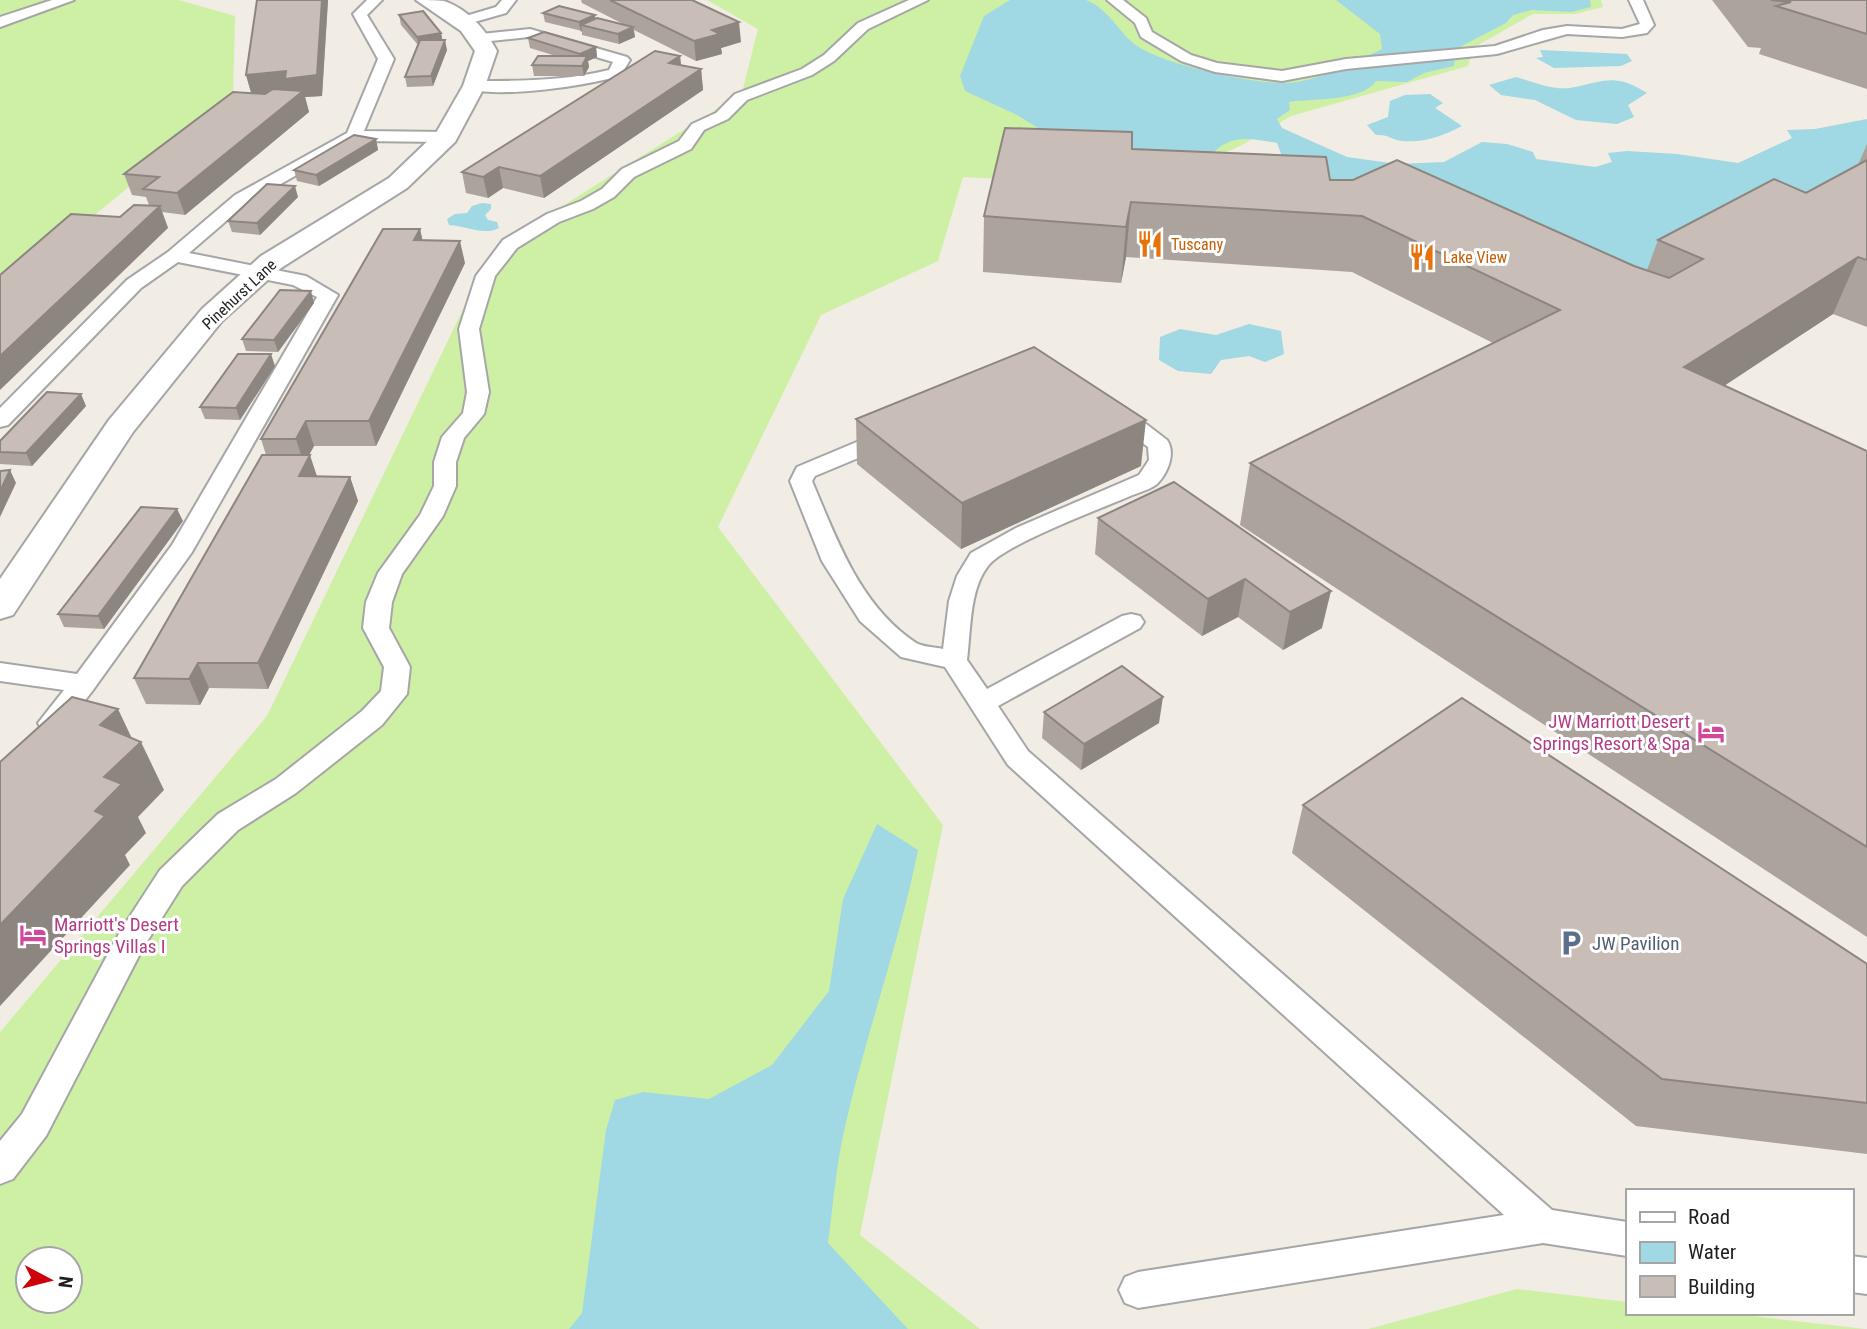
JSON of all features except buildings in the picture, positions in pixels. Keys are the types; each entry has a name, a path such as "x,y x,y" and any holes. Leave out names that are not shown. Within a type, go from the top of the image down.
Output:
{"street":[{"path":"426,0 473,30"},
{"name":"Pinehurst Lane","path":"0,607 120,427 212,315 271,261 398,183 446,137 474,86 486,51 473,30"}],"lane":[{"path":"0,23 18,14 67,0"},
{"path":"354,136 386,59 370,37 360,14 375,0"},
{"path":"473,30 502,10 509,0"},
{"path":"0,1168 34,1125 132,939 171,878 228,822 286,786 372,718 394,694 397,667 376,628 379,602 390,573 431,516 445,486 445,462 453,437 473,414 478,392 470,329 486,276 510,244 552,218 587,205 608,192 628,173 685,145 698,127 722,116 741,97 807,72 829,58 863,26 921,0"},
{"path":"1114,0 1141,21 1146,34 1186,58 1215,67 1282,76 1346,64 1508,48 1548,33 1567,30 1622,33 1642,30 1647,25 1646,18 1636,0"},
{"path":"473,30 530,33 622,60 615,73 591,80 537,86 474,86"},
{"path":"0,421 134,284 175,256 241,199 354,136 446,137"},
{"path":"39,737 84,684 183,547 328,295 299,280 175,256"},
{"path":"1102,403 1159,446 1160,460 1148,480 1024,533 981,558 969,576 962,601 954,660 1018,758 1544,1226"},
{"path":"907,429 805,472 801,481 834,561 869,615 910,652 954,660"},
{"path":"982,703 1131,622"},
{"path":"0,672 84,684"},
{"path":"1138,1290 1544,1226 1626,1239"}],"green space":[{"path":"0,0 179,0 235,16 233,96 117,197 0,290"},
{"path":"707,0 1601,0 1603,7 1575,14 1533,14 1473,48 1468,66 1291,116 1242,145 1180,173 1166,187 963,177 938,261 821,315 718,527 943,825 860,1235 980,1329 0,1329 0,1032 267,716 468,299 529,227 742,93 758,29"},
{"path":"1517,1289 1626,1302 1626,1315 1744,1315 1865,1329 1368,1329"}],"water":[{"path":"1010,0 1086,0 1106,13 1133,43 1145,51 1207,71 1252,80 1287,83 1324,75 1382,49 1380,34 1336,0 1590,0 1591,7 1571,12 1532,10 1513,15 1506,23 1456,49 1454,66 1424,73 1407,82 1376,81 1360,93 1349,96 1289,102 1290,110 1277,119 1282,128 1347,157 1397,164 1444,162 1482,142 1507,144 1533,152 1536,159 1595,167 1612,162 1608,153 1627,151 1677,154 1738,163 1792,138 1787,130 1815,129 1867,119 1867,173 1649,336 1283,159 1277,143 1239,139 1223,145 1208,159 1234,207 1127,202 1043,131 1015,114 965,91 960,76 984,16"},
{"path":"1540,50 1627,54 1632,61 1621,66 1554,68 1536,58 1543,57"},
{"path":"1516,77 1560,88 1612,80 1627,83 1647,93 1628,105 1634,117 1617,124 1576,120 1535,100 1501,95 1489,85"},
{"path":"1430,94 1443,103 1435,108 1462,126 1433,138 1410,141 1376,135 1367,125 1388,117 1390,101 1405,95"},
{"path":"491,204 491,209 485,215 488,220 497,222 499,228 481,231 449,225 447,219 455,214 467,213 472,206"},
{"path":"1249,324 1281,331 1284,354 1265,362 1249,356 1221,360 1211,374 1178,371 1159,360 1160,337 1180,329 1216,335"},
{"path":"877,824 918,850 844,1131 828,1243 908,1329 569,1329 582,1313 606,1130 615,1100 643,1092 709,1099 772,1065 829,991 843,899"}],"place":[{"name":"Tuscany","path":"1150,244"},
{"name":"Lake View","path":"1422,257"},
{"name":"JW Marriott Desert Springs Resort & Spa","path":"1711,732"},
{"name":"Marriott's Desert Springs Villas I","path":"33,935"},
{"name":"JW Pavilion","path":"1571,943"}]}
